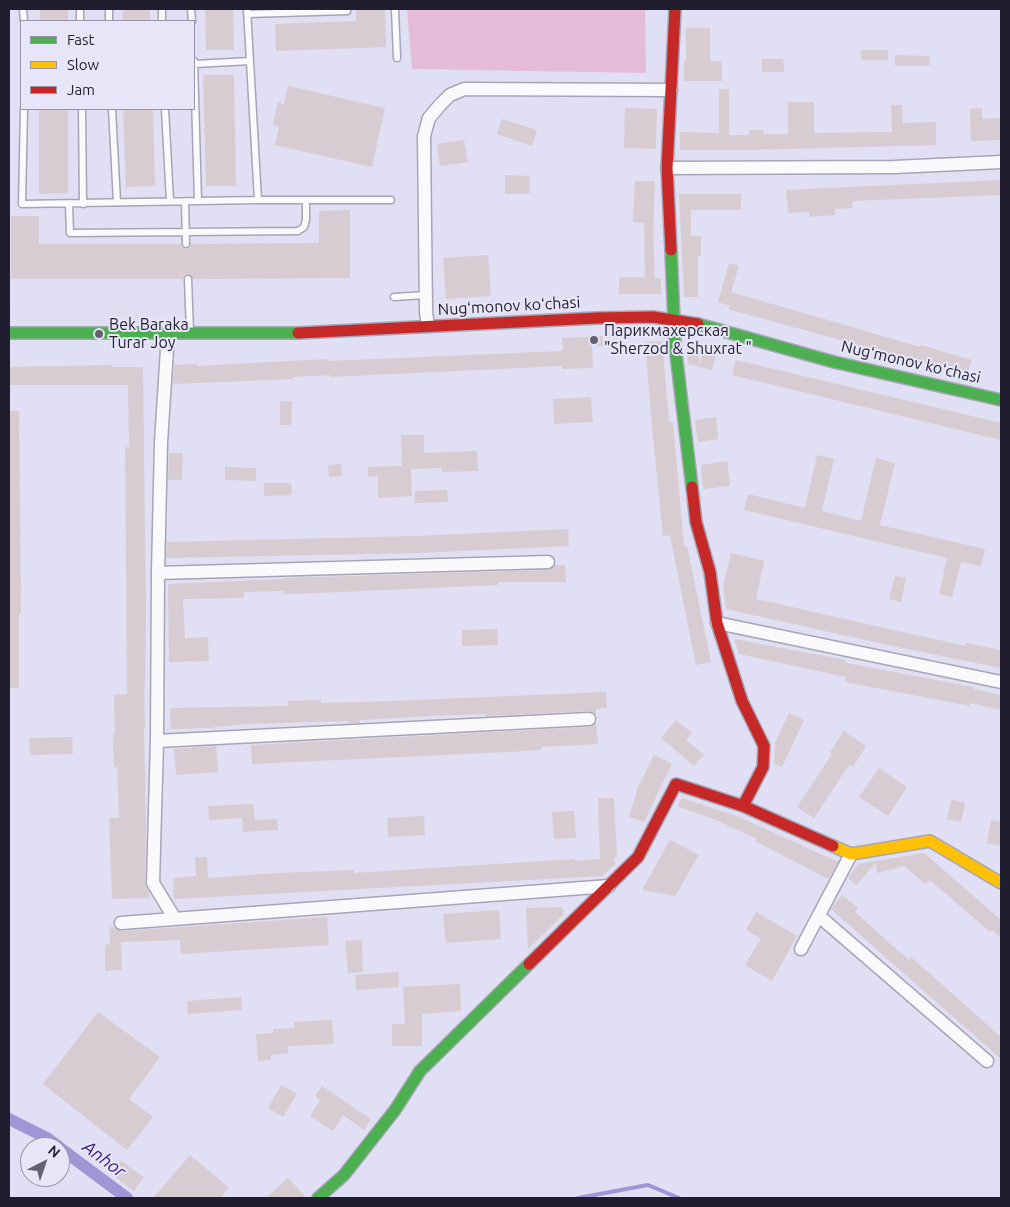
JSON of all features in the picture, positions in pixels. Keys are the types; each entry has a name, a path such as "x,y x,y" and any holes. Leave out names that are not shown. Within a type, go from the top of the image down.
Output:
{"street":[{"path":"675,9 667,168 673,319 696,522 710,572 717,622 742,701 764,746 763,767 743,806"},
{"path":"428,326 424,136 429,118 450,95 464,89 671,90"},
{"path":"667,168 894,167 1001,162"},
{"name":"Nugʻmonov koʻchasi","path":"9,333 302,333 625,317 673,319 712,327 834,362 1001,400"},
{"path":"168,334 161,442 153,883 175,919"},
{"path":"158,573 548,562"},
{"path":"717,622 1001,682"},
{"path":"157,741 589,719"},
{"path":"318,1198 344,1175 395,1110 420,1071 638,857 676,784 743,806 851,854 930,841 1001,884"},
{"path":"801,949 851,854"},
{"path":"121,923 609,886"},
{"path":"819,916 987,1061"}],"lane":[{"path":"258,200 247,11 347,11 347,9"},
{"path":"395,9 397,58"},
{"path":"195,63 250,61"},
{"path":"195,98 198,201"},
{"path":"24,110 22,204 391,200"},
{"path":"82,110 84,204"},
{"path":"112,110 117,202"},
{"path":"165,110 170,201"},
{"path":"69,204 70,233 298,231 304,227 306,220 306,200"},
{"path":"185,201 186,244"},
{"path":"188,279 190,334"},
{"path":"394,297 426,295"}],"path":[{"path":"219,315 403,311"},
{"path":"12,312 157,314"}],"shaded area":[{"path":"407,9 645,9 646,73 412,69"}],"building":[{"path":"40,9 68,9 68,20 40,20"},
{"path":"123,9 150,9 150,20 123,20"},
{"path":"205,9 233,9 234,50 206,50"},
{"path":"385,9 386,47 276,51 275,24 356,21 356,10"},
{"path":"686,28 710,28 710,61 722,61 722,81 684,81"},
{"path":"861,50 888,50 888,60 861,60"},
{"path":"895,55 930,56 929,66 895,66"},
{"path":"762,59 783,59 784,72 762,72"},
{"path":"203,75 234,75 236,186 206,186"},
{"path":"288,86 385,108 372,167 275,145 279,127 273,125 278,102 284,104"},
{"path":"719,89 729,89 729,135 749,135 749,130 763,130 764,134 788,134 788,102 814,102 814,133 892,132 891,105 902,105 903,123 936,122 936,145 680,150 680,132 719,133"},
{"path":"625,108 657,109 656,149 624,148"},
{"path":"982,108 982,119 1001,118 1001,140 971,141 970,109"},
{"path":"39,110 68,110 68,193 39,194"},
{"path":"123,110 153,110 155,186 126,187"},
{"path":"502,119 537,130 532,146 497,134"},
{"path":"464,140 468,162 440,166 437,144"},
{"path":"505,175 530,176 529,194 505,194"},
{"path":"1001,180 1001,195 852,201 853,208 835,209 835,215 809,217 809,212 788,213 786,190"},
{"path":"635,181 655,181 653,232 655,278 661,278 661,294 619,294 619,277 645,277 644,223 633,222"},
{"path":"679,194 741,194 741,210 691,210 691,236 701,236 701,256 698,256 698,297 684,297"},
{"path":"350,210 350,278 193,279 188,274 183,279 11,279 11,216 39,216 39,244 181,244 186,249 191,244 319,243 319,211"},
{"path":"488,255 491,296 446,299 443,258"},
{"path":"729,263 739,266 731,292 920,347 921,345 972,360 967,375 728,309 730,306 718,302"},
{"path":"603,336 603,346 592,346 593,368 562,369 562,366 330,377 330,375 293,377 293,379 173,384 174,365 197,364 197,366 327,359 327,361 561,351 563,350 562,338"},
{"path":"662,341 669,421 673,423 684,546 687,546 711,662 696,665 670,535 663,536 645,342"},
{"path":"687,348 699,351 699,366 703,352 716,355 712,370 688,364"},
{"path":"736,360 1001,423 1001,440 732,375"},
{"path":"112,365 112,367 143,367 146,615 144,687 145,883 149,892 149,898 112,899 109,818 119,818 117,767 114,767 114,695 127,694 125,447 129,447 128,385 9,385 9,367"},
{"path":"591,397 593,422 554,424 553,399"},
{"path":"280,401 292,401 291,425 280,425"},
{"path":"9,411 19,411 21,613 19,613 19,688 9,688"},
{"path":"716,417 718,439 698,442 695,420"},
{"path":"401,435 424,435 424,453 477,451 478,471 442,472 442,468 411,469 412,496 378,498 378,476 368,477 368,467 402,466"},
{"path":"169,453 183,453 182,480 168,480"},
{"path":"817,455 834,459 822,511 861,521 876,458 895,463 880,525 985,549 981,566 961,562 952,597 939,594 947,558 744,510 748,494 805,508"},
{"path":"727,461 730,486 703,489 701,465"},
{"path":"341,464 342,476 329,477 328,465"},
{"path":"225,467 256,468 256,481 225,480"},
{"path":"264,483 291,483 292,495 264,496"},
{"path":"447,490 448,502 415,503 415,491"},
{"path":"568,529 569,546 418,553 166,558 167,542 417,536"},
{"path":"731,553 764,561 756,599 965,646 966,643 1001,650 1001,668 726,609 723,586"},
{"path":"555,565 565,565 566,582 498,582 498,585 318,593 284,594 284,591 244,592 244,598 183,599 185,638 208,637 209,661 169,662 168,584 283,578 548,570 553,569"},
{"path":"895,576 906,578 901,602 889,599"},
{"path":"497,629 498,645 462,646 462,630"},
{"path":"734,639 973,687 973,689 1001,695 1001,710 970,703 970,706 845,682 846,677 739,654"},
{"path":"606,692 607,708 596,709 596,715 589,711 486,716 486,714 360,720 360,723 349,723 349,721 248,724 214,728 171,729 170,708 288,706 288,701 321,700 321,703 392,701"},
{"path":"789,713 804,720 782,767 774,764 775,743"},
{"path":"676,720 692,733 686,740 704,755 694,766 661,738"},
{"path":"596,722 598,744 541,747 541,750 509,752 252,764 251,745 589,727"},
{"path":"844,731 866,746 853,767 849,765 814,818 797,807 832,754 830,752"},
{"path":"72,737 73,754 30,755 29,738"},
{"path":"216,746 218,772 176,775 174,749"},
{"path":"654,755 672,764 644,822 629,817 638,787"},
{"path":"879,768 907,787 888,816 859,797"},
{"path":"598,798 614,798 617,857 614,857 615,864 602,876 174,899 173,878 196,876 195,857 207,857 208,878 354,870 354,873 600,859"},
{"path":"682,798 739,817 838,862 829,878 826,878 755,841 757,839 716,820 677,806"},
{"path":"951,799 965,803 961,822 947,819"},
{"path":"253,804 255,820 277,819 278,830 243,832 242,818 209,820 208,806"},
{"path":"574,811 576,838 554,839 552,812"},
{"path":"424,816 425,835 388,837 387,818"},
{"path":"991,820 1001,822 1001,846 987,843"},
{"path":"670,840 699,855 675,896 642,890"},
{"path":"924,853 1001,920 1001,938 992,930 990,932 930,880 925,884 904,866 877,873 876,863 856,885 848,878 858,864"},
{"path":"842,895 858,908 855,912 884,938 909,960 911,957 1001,1037 1001,1059 831,909"},
{"path":"562,907 564,914 528,949 526,908"},
{"path":"499,910 501,939 446,943 443,914"},
{"path":"756,912 797,936 772,981 745,965 761,939 746,930"},
{"path":"327,917 329,945 181,954 180,940 121,942 122,970 105,971 105,945 110,944 109,927 122,931"},
{"path":"362,940 363,972 348,973 345,941"},
{"path":"398,972 399,987 356,990 355,975"},
{"path":"460,984 461,1011 422,1014 422,1046 392,1046 392,1024 405,1024 403,987"},
{"path":"241,997 242,1010 188,1014 187,1001"},
{"path":"98,1012 160,1057 129,1099 153,1117 127,1150 43,1084"},
{"path":"332,1020 334,1044 288,1046 288,1053 271,1055 271,1060 258,1061 256,1034 273,1033 273,1029 294,1028 294,1022"},
{"path":"281,1085 297,1094 283,1117 268,1108"},
{"path":"322,1086 371,1119 364,1130 343,1115 333,1131 310,1116 320,1100 315,1096"},
{"path":"190,1155 229,1188 220,1198 153,1198"},
{"path":"121,1161 144,1177 134,1191 111,1174"},
{"path":"288,1178 307,1198 266,1198"}],"waterway":[{"name":"Anhor","path":"9,1119 45,1137"},
{"name":"Anhor","path":"70,1155 127,1198"},
{"path":"578,1198 648,1185 679,1198"}],"traffic: fast":[{"path":"671,250 675,346 692,487"},
{"path":"698,324 834,362 1001,400"},
{"path":"9,333 298,333"},
{"path":"318,1198 344,1175 395,1110 420,1071 529,964"}],"traffic: slow":[{"path":"833,846 851,854 930,841 1001,883"}],"traffic: jam":[{"path":"671,250 667,168 675,9"},
{"path":"298,333 597,318 653,317 698,324"},
{"path":"692,487 696,522 710,572 717,623 742,701 764,746 763,767 743,806"},
{"path":"529,964 638,857 676,784 743,806 833,846"}],"place":[{"name":"Bek Baraka Turar Joy","path":"99,334"},
{"name":"Парикмахерская \"Sherzod & Shuxrat \"","path":"594,340"}]}
